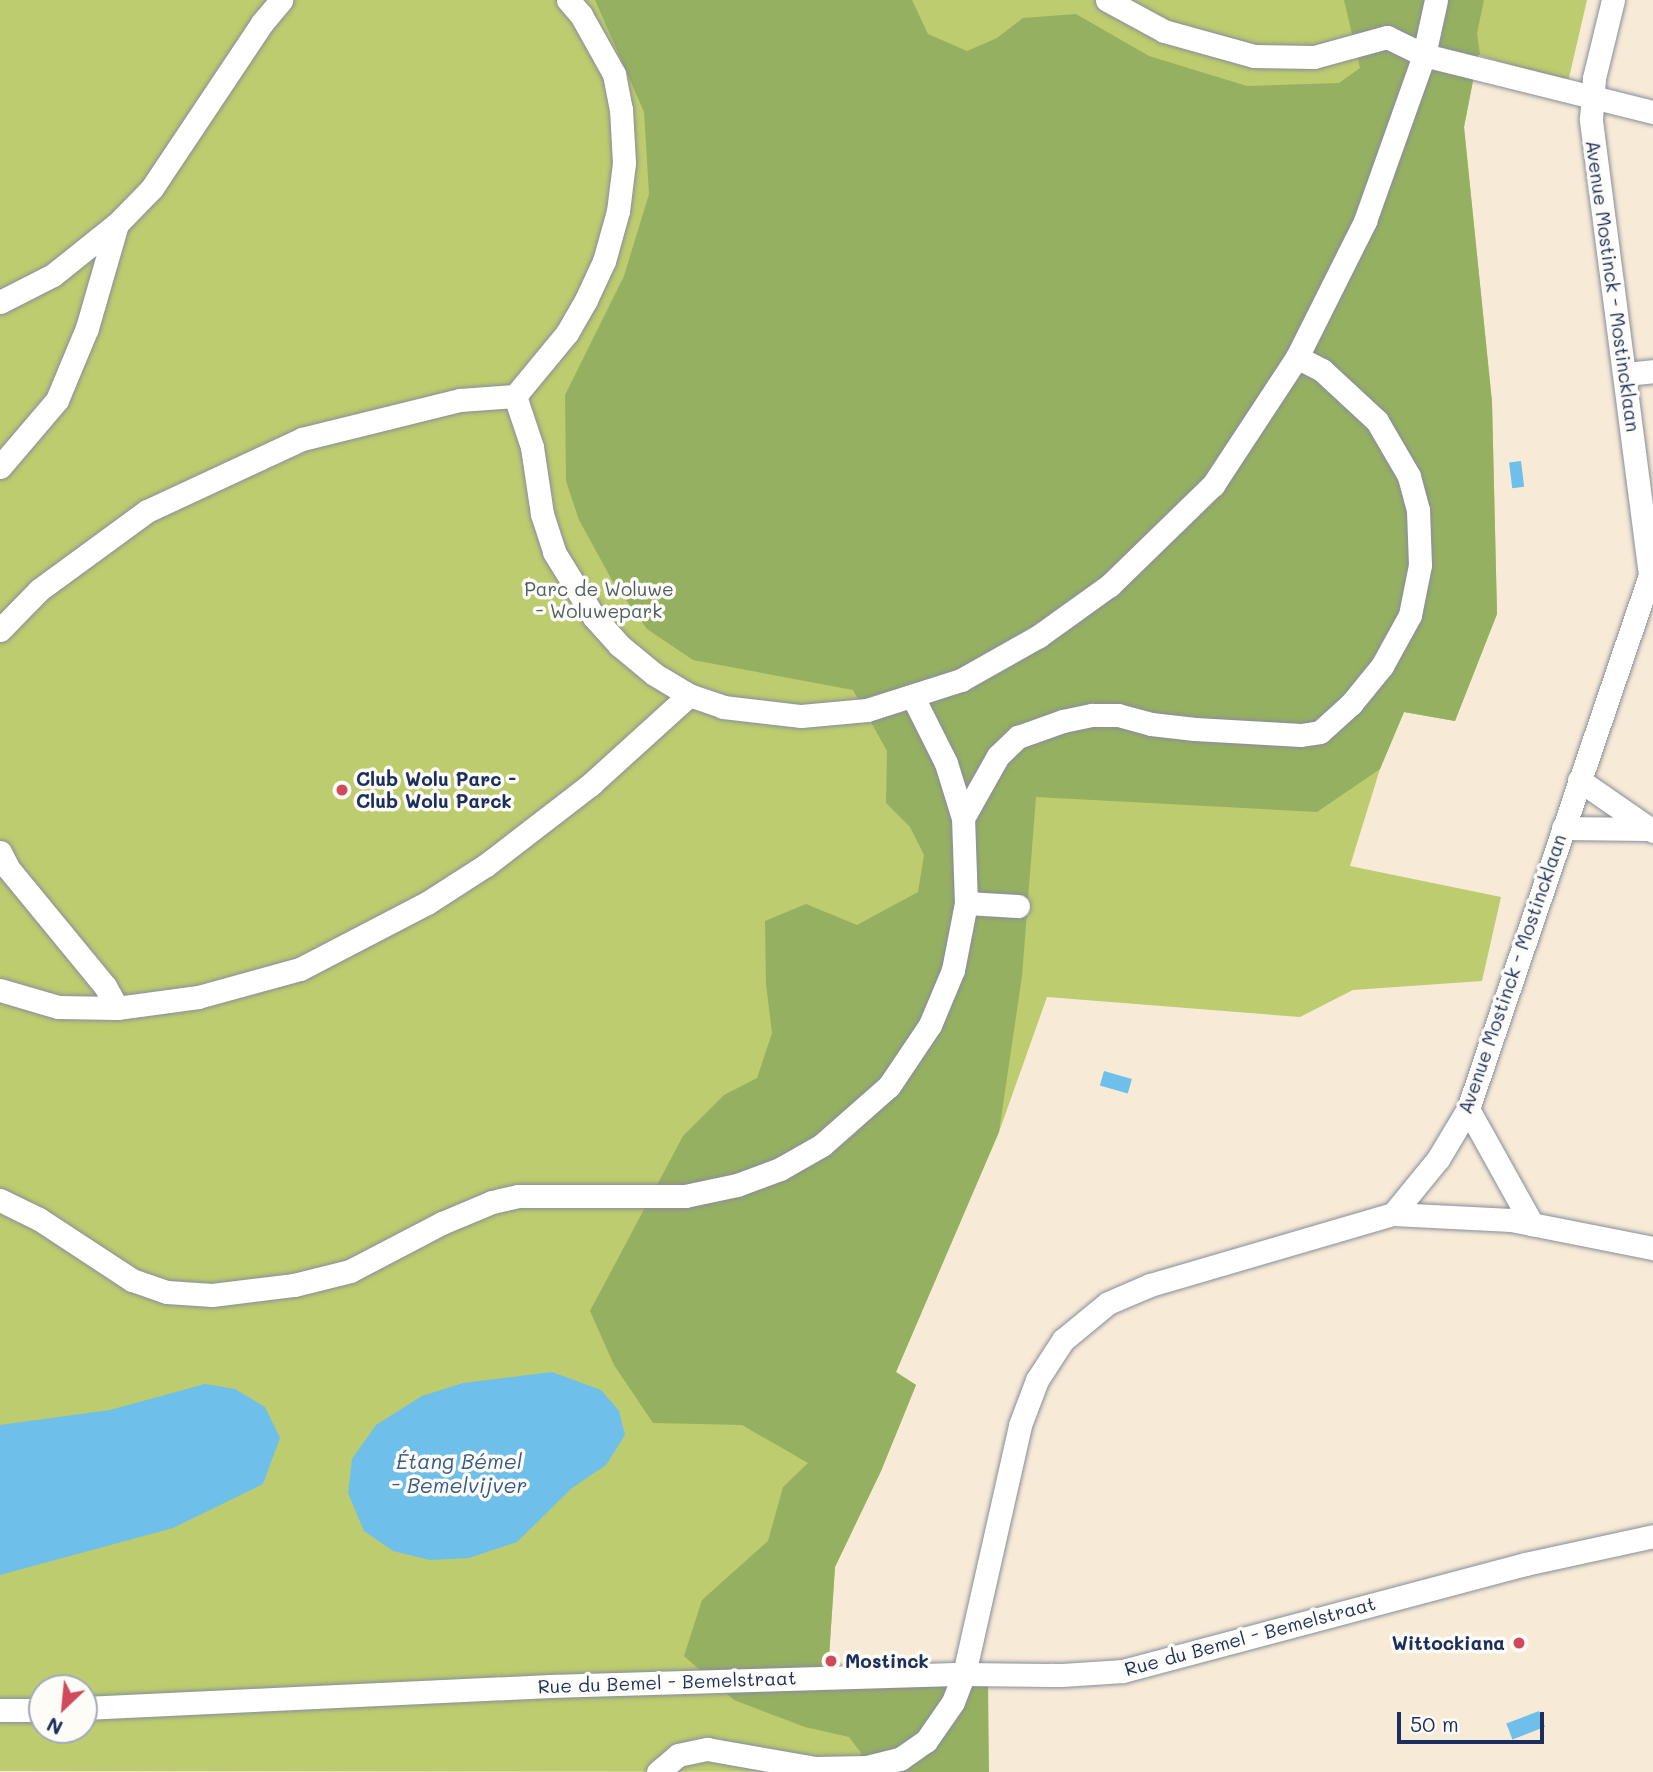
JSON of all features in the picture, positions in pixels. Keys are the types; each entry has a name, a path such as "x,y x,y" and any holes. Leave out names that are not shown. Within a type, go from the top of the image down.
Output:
{"street":[{"path":"0,302 53,275 117,224 152,188 255,34 281,0"},
{"path":"0,630 39,590 147,511 302,439 460,400 516,396 567,333 586,300 604,261 618,211 624,163 621,109 614,74 581,15 568,0"},
{"path":"1107,0 1164,31 1254,56 1314,57 1387,37 1424,55 1653,112"},
{"path":"516,396 532,447 542,514 554,552 594,617 619,645 654,674 689,695 723,708 801,716 867,710 961,680 1039,636 1110,584 1213,485 1297,357 1365,221 1424,55 1436,0"},
{"name":"Avenue Mostinck - Mostincklaan","path":"1393,1214 1438,1158 1468,1109 1651,575 1591,119 1592,97 1613,0"},
{"path":"0,467 57,400 87,328 117,224"},
{"path":"963,818 998,756 1018,737 1092,715 1118,715 1151,724 1195,729 1301,735 1320,732 1351,704 1382,666 1410,615 1420,565 1418,510 1409,476 1377,421 1322,370 1297,357"},
{"path":"1626,374 1653,371"},
{"path":"0,990 58,1007 117,1008 198,997 300,969 428,903 486,865 591,784 689,695"},
{"path":"0,1200 39,1219 132,1280 167,1292 212,1295 294,1285 349,1271 413,1241 442,1223 492,1202 519,1196 685,1196 737,1185 780,1169 822,1145 889,1086 930,1025 953,970 966,903 963,818 946,764 913,697"},
{"path":"1579,780 1650,830"},
{"path":"1563,828 1650,830"},
{"path":"0,852 8,868 105,986 117,1008"},
{"path":"966,903 1018,906"},
{"path":"1468,1109 1532,1224"},
{"path":"658,1772 678,1755 707,1749 816,1768 883,1765 900,1759 926,1741 953,1702 964,1674 1020,1425 1037,1380 1063,1340 1108,1303 1150,1285 1393,1214 1511,1220 1653,1248"},
{"name":"Rue du Bemel - Bemelstraat","path":"98,1707 550,1686 964,1674 1062,1675 1123,1671 1525,1564 1653,1536"},
{"path":"0,1710 28,1710"}],"green space":[{"name":"Parc de Woluwe - Woluwepark","path":"0,0 1587,0 1568,82 1478,55 1464,127 1492,402 1497,614 1455,721 1404,712 1380,769 1350,866 1501,897 1482,981 1353,990 1300,1017 1047,997 999,1132 896,1372 916,1385 881,1471 835,1567 827,1687 989,1772 0,1771"},
{"path":"595,0 912,0 928,34 967,51 997,38 1023,18 1076,14 1149,56 1247,86 1339,83 1360,68 1344,0 1484,0 1477,33 1480,55 1464,127 1492,402 1497,614 1455,721 1404,712 1380,769 1317,812 1036,797 1022,976 999,1132 896,1372 916,1385 881,1471 835,1567 827,1687 988,1681 989,1772 857,1772 861,1753 849,1737 805,1727 734,1700 684,1656 702,1600 768,1541 783,1487 808,1463 742,1425 653,1423 614,1365 590,1311 683,1136 724,1095 757,1078 772,1033 766,984 765,921 806,904 857,925 918,892 924,855 910,827 886,803 887,751 853,690 693,660 647,629 613,582 579,520 566,481 565,395 624,276 649,194 644,112"}],"water":[{"path":"1521,461 1524,487 1512,488 1509,462"},
{"path":"1104,1071 1132,1079 1128,1093 1100,1085"},
{"name":"Étang Bémel - Bemelvijver","path":"552,1372 601,1390 619,1411 625,1435 606,1465 572,1488 517,1542 469,1558 430,1560 393,1551 364,1531 348,1493 352,1459 376,1425 422,1396 463,1383"},
{"path":"205,1384 235,1389 265,1407 280,1438 263,1484 173,1528 0,1575 0,1425 110,1410"},
{"path":"1539,1711 1545,1727 1512,1739 1506,1724"}],"place":[{"name":"Club Wolu Parc - Club Wolu Parck","path":"342,790"},
{"name":"Wittockiana","path":"1519,1643"},
{"name":"Mostinck","path":"831,1661"}]}
